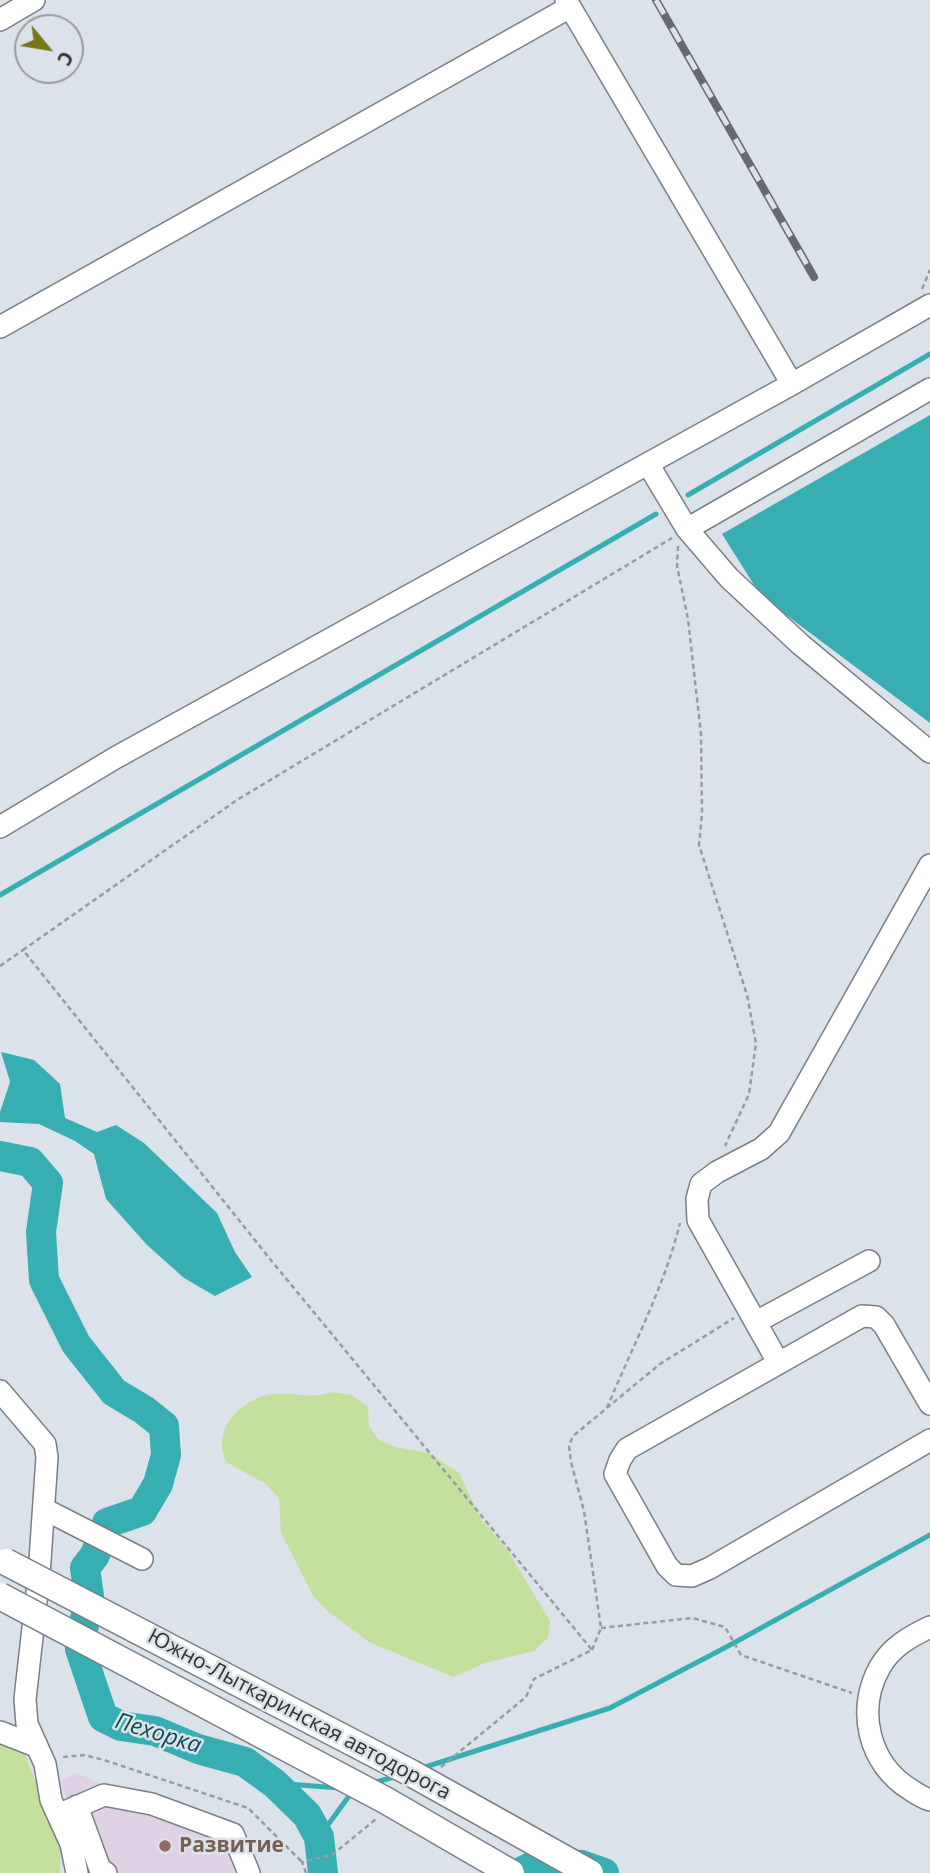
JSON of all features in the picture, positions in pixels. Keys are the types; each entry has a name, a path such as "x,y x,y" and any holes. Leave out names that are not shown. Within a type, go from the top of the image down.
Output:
{"main road":[{"name":"Южно-Лыткаринская автодорога","path":"6,1562 411,1773 590,1873"},
{"name":"Южно-Лыткаринская автодорога","path":"0,1596 385,1800 511,1873"}],"street":[{"path":"0,20 34,0"},
{"path":"0,327 568,3 792,384"},
{"path":"0,827 115,758 930,305"},
{"path":"683,532 930,389"},
{"path":"648,464 683,532 760,607 930,752"},
{"path":"778,1362 698,1220 697,1199 701,1184 717,1172 761,1149 779,1133 930,865"},
{"path":"756,1322 869,1261"},
{"path":"930,1404 884,1325 876,1317 862,1316 627,1449 615,1474 667,1566 676,1575 692,1576 930,1440"},
{"path":"0,1391 45,1444 47,1457 39,1575 25,1699 27,1724 41,1755 51,1800 67,1810 100,1868 106,1873"},
{"path":"44,1509 142,1559"},
{"path":"930,1627 902,1641 881,1665 869,1695 867,1727 878,1757 898,1782 930,1800"},
{"path":"0,1731 41,1755"},
{"path":"67,1810 104,1795 152,1804 233,1834 249,1873"},
{"path":"67,1810 77,1873"}],"path":[{"path":"0,966 237,800 683,532"},
{"path":"683,532 677,566 688,619 701,733 702,814 699,845 747,995 756,1043 749,1094 721,1152"},
{"path":"23,950 271,1259 592,1650 534,1679 526,1697 440,1767"},
{"path":"607,1408 661,1287 681,1214"},
{"path":"600,1628 692,1618 725,1627 741,1655 852,1693"},
{"path":"41,1755 84,1755 104,1760 248,1808 302,1862 306,1873"},
{"path":"302,1862 332,1855 386,1811"}],"shaded area":[{"name":"Развитие","path":"78,1773 123,1796 232,1820 263,1873 94,1873 60,1780"}],"green space":[{"path":"332,1392 352,1395 368,1407 369,1426 378,1439 395,1447 429,1453 459,1473 482,1521 505,1546 550,1621 548,1638 534,1651 485,1663 453,1677 369,1642 326,1610 314,1597 281,1533 279,1498 266,1484 226,1462 222,1440 234,1414 259,1398 277,1394 311,1395"},
{"path":"0,1721 14,1727 61,1844 60,1873 0,1873"}],"water":[{"path":"930,415 930,723 761,596 722,534"},
{"path":"1,1052 34,1060 60,1084 65,1118 97,1132 116,1125 144,1143 217,1213 235,1252 252,1277 215,1296 184,1278 147,1245 106,1199 94,1154 75,1141 39,1124 0,1122 0,1112 10,1082"}],"waterway":[{"path":"688,495 930,354"},
{"path":"0,895 656,514"},
{"name":"Пехорка","path":"0,1156 30,1162 48,1183 41,1232 44,1280 76,1344 114,1392 164,1426 166,1455 158,1484 142,1511 107,1523 95,1555 85,1568 89,1596 80,1649 103,1717 121,1726 155,1731 198,1749 245,1762 274,1783 307,1815 319,1837 323,1873"},
{"path":"419,1769 610,1708 930,1535"},
{"path":"373,1783 397,1776"},
{"path":"274,1783 339,1788"},
{"path":"319,1837 352,1792"},
{"name":"Пехорка","path":"519,1873 541,1862 581,1865 604,1873"}],"railway":[{"path":"656,0 814,277"}],"place":[{"name":"Развитие","path":"165,1846"}]}
